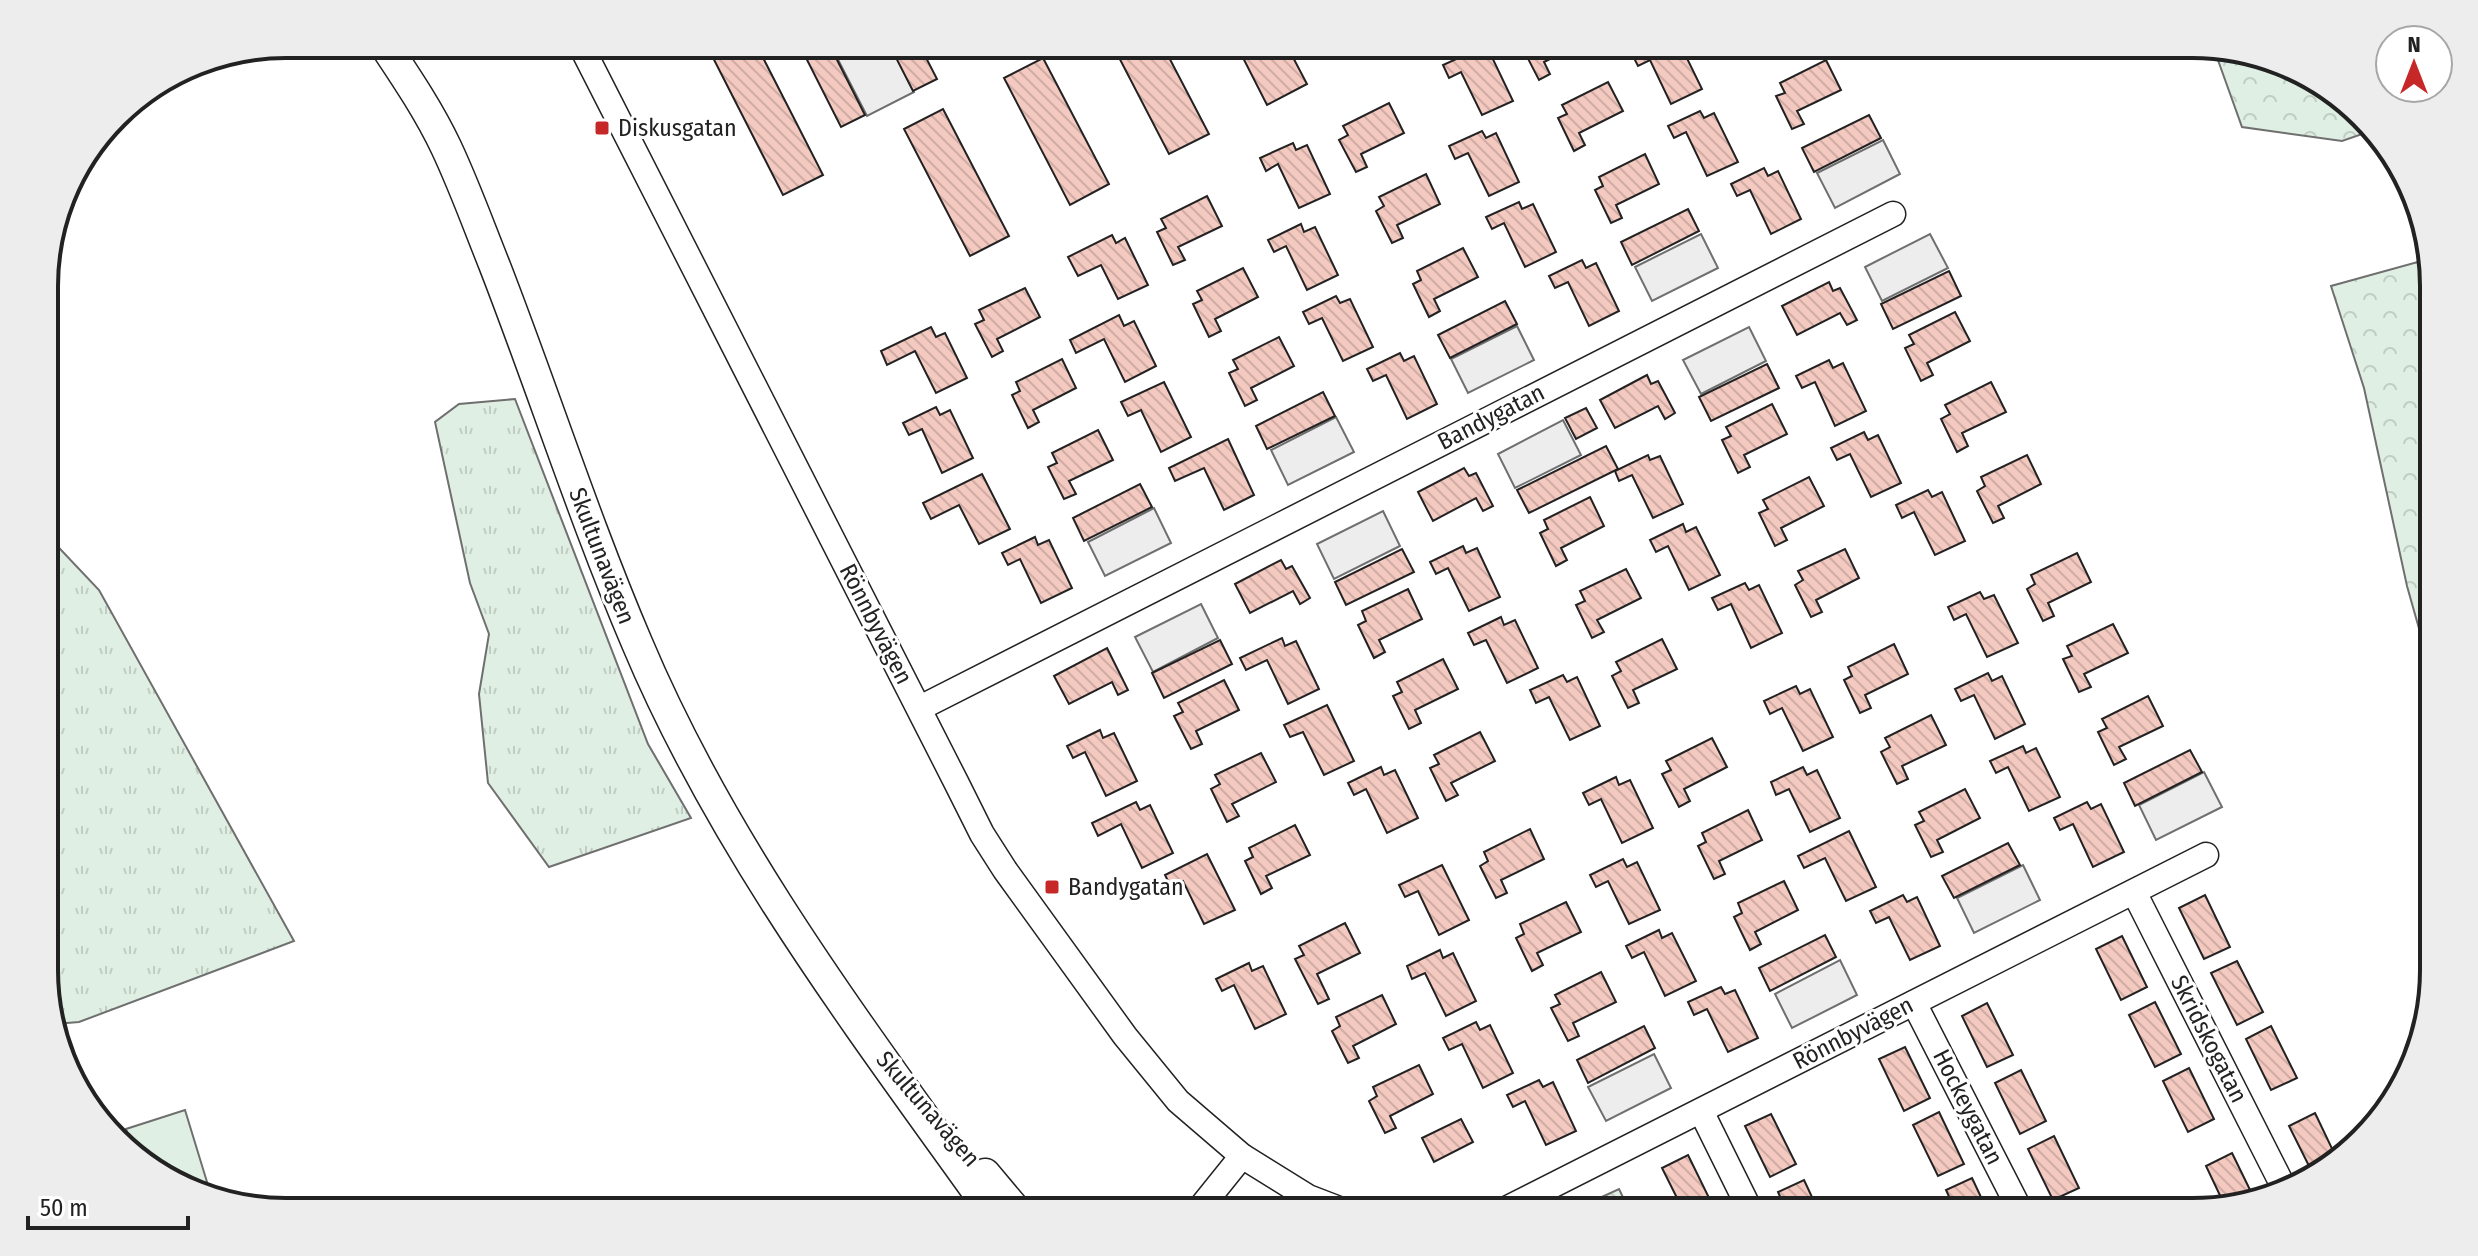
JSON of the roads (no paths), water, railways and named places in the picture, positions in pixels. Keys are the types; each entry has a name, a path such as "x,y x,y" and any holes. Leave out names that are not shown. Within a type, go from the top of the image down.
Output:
{"main road":[{"name":"Skultunavägen","path":"393,58 445,144 466,192 637,644 681,736 729,828 826,981 982,1198"},
{"name":"Skultunavägen","path":"871,1043 1005,1198"}],"street":[{"name":"Rönnbyvägen","path":"587,58 982,834 1058,945 1178,1101 1242,1156 1311,1198"},
{"name":"Bandygatan","path":"920,708 1893,214"},
{"name":"Rönnbyvägen","path":"1528,1198 2206,855"},
{"name":"Skridskogatan","path":"2134,892 2280,1180"},
{"name":"Hockeygatan","path":"1914,1003 2014,1198"},
{"path":"1701,1111 1744,1198"},
{"path":"1208,1198 1242,1156"}],"place":[{"name":"Diskusgatan","path":"602,128"},
{"name":"Bandygatan","path":"1052,887"}]}
